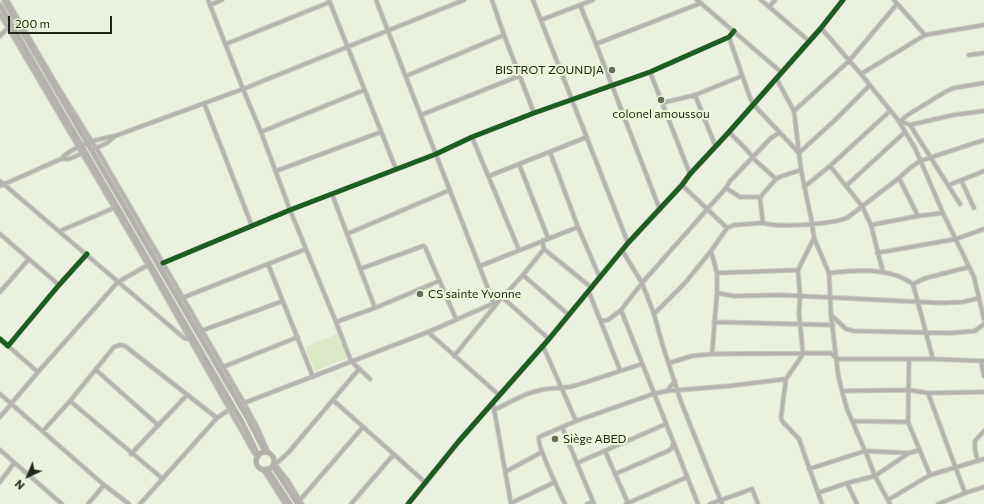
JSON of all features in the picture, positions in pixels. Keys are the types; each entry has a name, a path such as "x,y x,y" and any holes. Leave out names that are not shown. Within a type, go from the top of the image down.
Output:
{"main road":[{"path":"4,0 34,55 94,149 267,452 274,457 273,464 300,503"},
{"path":"0,5 84,153 243,424 258,456 258,464 265,469 290,504"},
{"path":"258,456 267,452"},
{"path":"265,469 273,464"}],"street":[{"path":"7,0 90,143"},
{"path":"208,0 351,361 370,380"},
{"path":"210,5 222,0"},
{"path":"376,0 494,304"},
{"path":"61,159 66,153 105,137 115,136 243,89 464,0"},
{"path":"492,0 534,113"},
{"path":"533,0 628,243"},
{"path":"541,20 593,0"},
{"path":"697,0 781,72"},
{"path":"761,0 808,41"},
{"path":"769,7 775,0"},
{"path":"408,504 459,441 589,292 628,243 660,210 690,174 821,28 843,0"},
{"path":"894,0 925,35"},
{"path":"226,44 330,1 396,169"},
{"path":"596,44 701,3"},
{"path":"794,111 849,61 897,4"},
{"path":"580,5 660,210"},
{"path":"0,14 81,147"},
{"path":"861,74 925,35 984,25"},
{"path":"0,36 8,28"},
{"path":"821,28 861,74 890,111 900,120 910,125 960,204"},
{"path":"162,263 290,210 436,154 534,113 650,72 729,37 734,32"},
{"path":"406,76 504,35"},
{"path":"729,37 753,104 799,153"},
{"path":"969,55 984,53"},
{"path":"650,72 690,174"},
{"path":"421,115 519,76"},
{"path":"662,103 695,95 742,76"},
{"path":"776,78 794,111 801,170 814,238 829,273 831,315 842,391 852,421 875,476 889,502 930,475 984,459"},
{"path":"900,120 954,88 984,84"},
{"path":"799,153 870,85"},
{"path":"261,132 364,90"},
{"path":"695,95 716,146"},
{"path":"204,103 252,226"},
{"path":"804,187 830,166 890,111"},
{"path":"910,125 953,115 984,111"},
{"path":"900,120 905,132 915,148 943,213 974,278 984,319"},
{"path":"276,171 381,132"},
{"path":"729,132 752,157 776,179"},
{"path":"846,186 905,132"},
{"path":"602,321 608,320 621,310 642,283 726,188 730,181 771,138 779,133"},
{"path":"2,185 61,159 69,159 94,149 107,143 115,136"},
{"path":"489,176 586,137"},
{"path":"472,138 519,250"},
{"path":"654,314 684,284 711,251 727,228 734,225 763,223 790,225 838,222 848,218 920,161 984,140"},
{"path":"94,149 223,367 257,427 267,452"},
{"path":"550,152 578,227 600,278"},
{"path":"84,153 254,453 258,456"},
{"path":"519,164 548,238"},
{"path":"830,166 862,206 871,226 883,272"},
{"path":"763,223 760,197 776,179 801,170"},
{"path":"949,185 984,171"},
{"path":"899,178 918,216"},
{"path":"0,180 2,185 60,231 184,338 189,339"},
{"path":"961,180 974,208"},
{"path":"682,185 727,228"},
{"path":"726,188 740,197 760,197"},
{"path":"347,234 450,190"},
{"path":"332,194 375,308"},
{"path":"60,231 114,208"},
{"path":"871,226 918,216 943,213"},
{"path":"480,266 578,227"},
{"path":"877,253 956,239 984,229"},
{"path":"0,234 28,260 59,285"},
{"path":"814,238 798,270 800,296 799,314 803,354 786,379 781,417 782,421 799,440 822,504"},
{"path":"543,240 544,249 592,288"},
{"path":"360,269 423,246 426,248 456,319"},
{"path":"182,298 306,249"},
{"path":"454,356 502,297 523,275 544,249"},
{"path":"622,250 642,283 654,314 678,391 699,448 722,502"},
{"path":"711,251 716,273 717,294 712,354"},
{"path":"8,346 87,254"},
{"path":"0,292 28,260"},
{"path":"268,264 313,377"},
{"path":"0,418 38,372 118,282 148,265"},
{"path":"913,284 926,278 969,267"},
{"path":"716,273 798,270"},
{"path":"829,273 854,270 883,272 906,279 913,284 933,359"},
{"path":"523,275 569,315"},
{"path":"336,322 375,308 439,281"},
{"path":"589,292 602,321 620,370"},
{"path":"717,294 734,296 830,297 918,302 963,302 979,298"},
{"path":"502,297 549,339"},
{"path":"202,331 283,301"},
{"path":"244,404 428,332 499,301"},
{"path":"621,310 698,504"},
{"path":"831,315 846,329 854,331 951,333 975,331 984,324"},
{"path":"714,322 833,325"},
{"path":"428,332 500,395"},
{"path":"223,367 298,337"},
{"path":"0,339 38,372"},
{"path":"43,431 114,348 120,345 125,346 186,396 217,418"},
{"path":"543,346 576,421"},
{"path":"669,363 692,356 712,354 831,353 837,358 982,361 984,376"},
{"path":"909,359 908,422 930,475"},
{"path":"494,410 535,391 548,388 574,386 642,364"},
{"path":"96,370 158,424"},
{"path":"273,464 278,462 288,453 359,370"},
{"path":"565,504 542,452 538,438 576,421 654,394 667,391 729,386 786,379"},
{"path":"667,391 675,381"},
{"path":"842,391 908,390 928,393 984,392"},
{"path":"928,393 965,493"},
{"path":"0,394 104,485 129,504"},
{"path":"131,454 186,396"},
{"path":"333,400 426,483"},
{"path":"70,401 162,479"},
{"path":"492,403 511,503 555,482"},
{"path":"140,504 217,418 230,409"},
{"path":"852,421 908,422"},
{"path":"577,463 666,424"},
{"path":"300,503 363,427"},
{"path":"562,427 593,503 587,504"},
{"path":"978,461 975,441 984,431"},
{"path":"615,474 668,451 672,448 674,443"},
{"path":"0,450 62,504"},
{"path":"809,469 865,451 909,453 920,450"},
{"path":"605,451 627,503 687,477"},
{"path":"505,472 542,452"},
{"path":"818,493 846,483 875,476 909,453"},
{"path":"351,504 394,454"},
{"path":"0,482 14,463"},
{"path":"265,469 285,504"},
{"path":"846,483 858,504"},
{"path":"88,504 104,485"},
{"path":"938,504 984,487"},
{"path":"710,504 722,502 752,489 758,504"}],"green space":[{"path":"337,334 347,358 315,371 305,347"}],"cycle path":[{"path":"408,504 459,441 549,339 628,243 729,132 821,28 843,0"},
{"path":"163,263 290,210 436,154 472,137 534,113 650,72 729,37 734,31"},
{"path":"0,339 8,346 87,254"}],"place":[{"name":"BISTROT ZOUNDJA","path":"612,70"},
{"name":"colonel amoussou","path":"661,100"},
{"name":"CS sainte Yvonne","path":"420,294"},
{"name":"Siège ABED","path":"555,439"}]}
